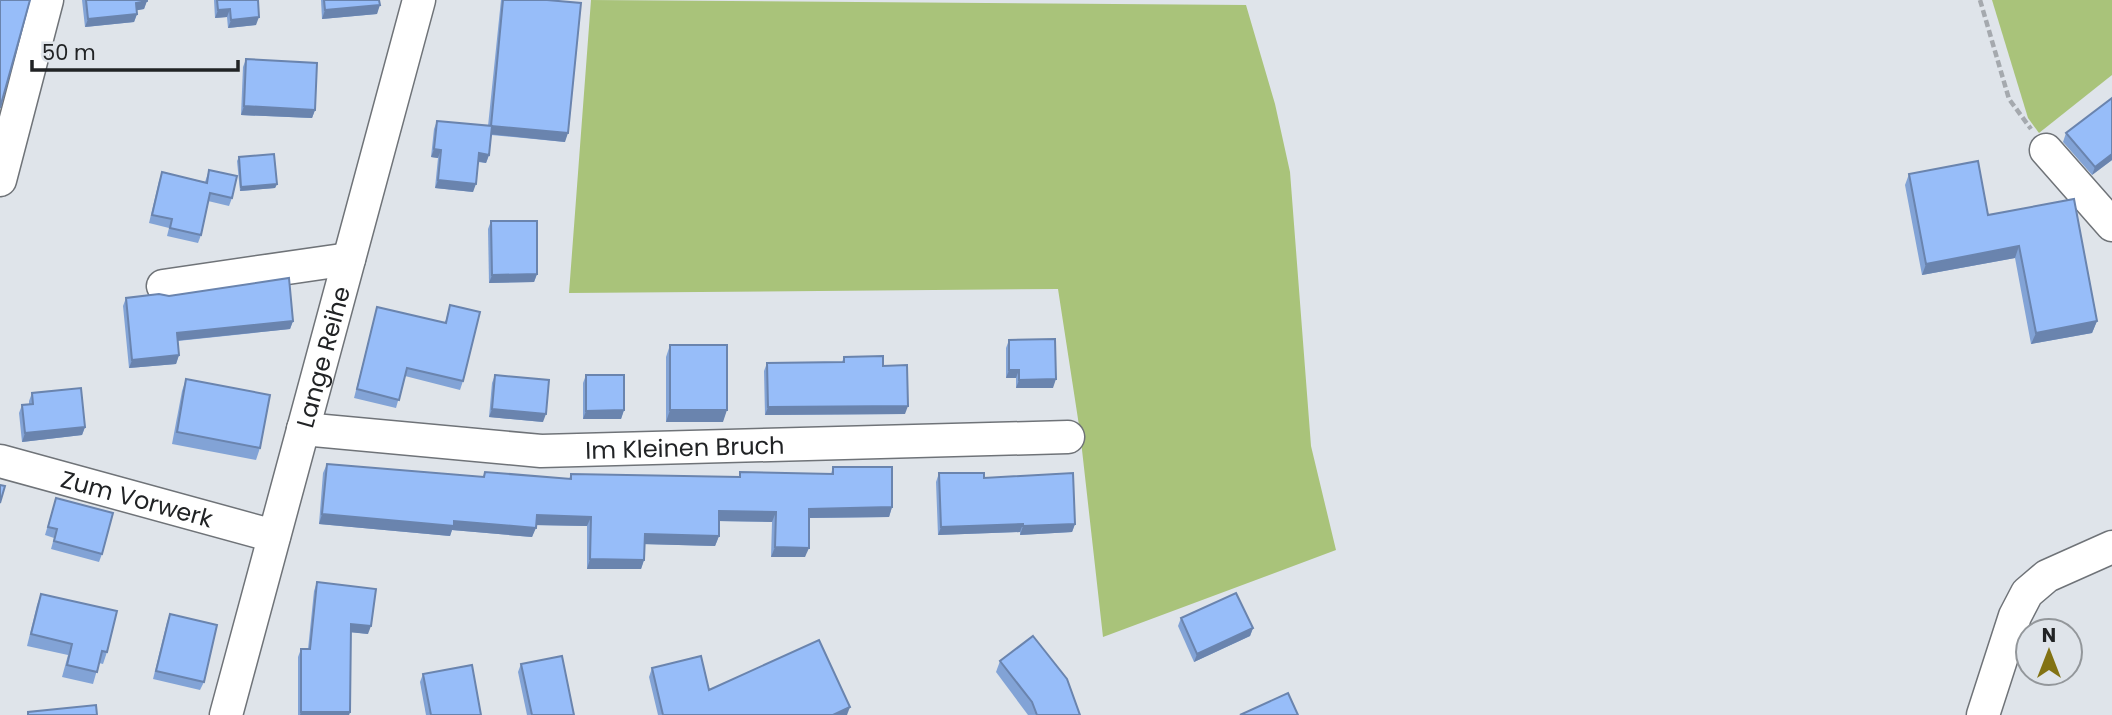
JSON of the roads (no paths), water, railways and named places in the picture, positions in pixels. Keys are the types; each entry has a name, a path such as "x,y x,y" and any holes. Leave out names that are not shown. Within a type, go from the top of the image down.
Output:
{"street":[{"path":"0,180 47,0"},
{"name":"Lange Reihe","path":"226,715 419,0"},
{"path":"2046,149 2112,225"},
{"path":"163,286 349,259"},
{"name":"Im Kleinen Bruch","path":"303,429 541,451 1068,437"},
{"name":"Zum Vorwerk","path":"0,461 274,536"},
{"path":"1983,715 2015,616 2027,593 2047,576 2112,547"}]}
